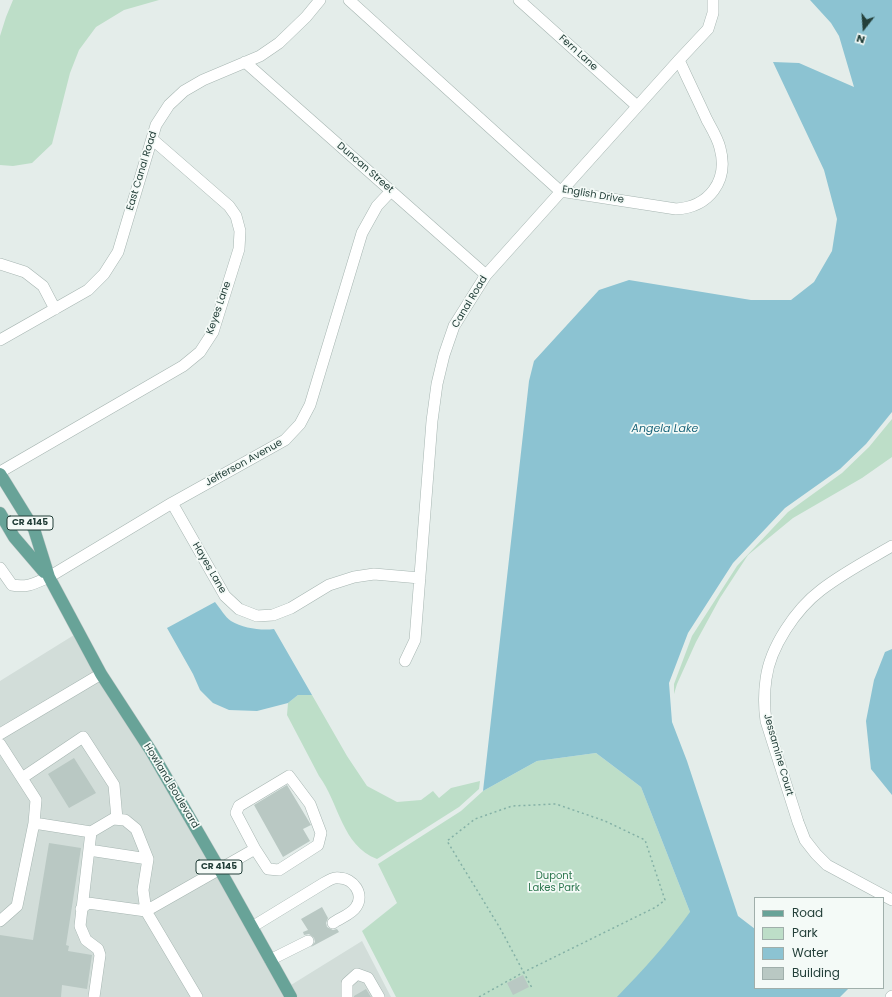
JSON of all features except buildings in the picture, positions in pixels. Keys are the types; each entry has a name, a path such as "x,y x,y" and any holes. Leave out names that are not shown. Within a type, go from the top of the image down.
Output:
{"main road":[{"name":"Howland Boulevard","path":"0,473 34,529 49,577 101,674 151,751 252,926 291,997"},
{"name":"Howland Boulevard","path":"0,512 14,537 49,577"}],"street":[{"name":"East Canal Road","path":"0,340 88,290 104,274 118,252 156,125 169,105 184,91 203,80 260,56 279,43 306,17 320,0"},
{"name":"English Drive","path":"349,0 560,191 676,209 685,208 701,202 712,194 718,185 723,168 720,148 679,60"},
{"name":"Fern Lane","path":"520,0 637,106"},
{"path":"679,60 708,29 713,13 713,0"},
{"name":"Canal Road","path":"404,661 415,640 432,420 444,355 454,326 486,275 679,60"},
{"name":"Duncan Street","path":"245,62 486,275"},
{"name":"Keyes Lane","path":"0,473 183,366 200,352 213,332 240,249 240,231 236,216 229,206 152,139"},
{"name":"Jefferson Avenue","path":"0,568 12,585 28,586 49,577 172,503 285,440 300,424 310,405 362,233 377,206 391,191"},
{"path":"0,264 25,272 43,286 55,309"},
{"name":"Hayes Lane","path":"172,503 225,596 239,609 257,616 273,615 291,608 329,585 354,577 374,574 420,578"},
{"name":"Jessamine Court","path":"892,546 842,575 820,590 798,611 775,648 766,678 764,708 766,721 805,840 827,865 892,900"},
{"path":"0,734 101,674"},
{"path":"22,778 83,737 114,785 117,819"},
{"path":"0,744 36,800 34,823 17,906 0,921"},
{"path":"289,776 310,804 321,833 318,846 279,870 268,870 255,849 236,813 239,806 289,776"},
{"path":"34,823 91,832 113,819 117,819 125,820 136,829 148,859 143,890 146,911 198,997"},
{"path":"91,832 80,926 86,940 98,949 100,955 94,997"},
{"path":"81,909 88,903 146,911 255,849"},
{"path":"89,850 148,859"},
{"path":"252,926 333,878 340,878 348,880 356,887 359,894 359,901 356,908 352,912 333,923"},
{"path":"270,960 308,941"},
{"path":"348,997 347,983 357,974 368,978 379,997"}],"path":[{"path":"480,997 524,972 656,907 666,900 645,840 605,821 556,804 512,806 475,820 447,841 500,928 524,972 532,988"}],"shaded area":[{"path":"74,635 94,672 0,728 0,681"},
{"path":"99,681 147,754 216,873 285,997 0,997 0,740"},
{"path":"362,941 391,997 298,997 291,985"}],"green space":[{"path":"13,0 159,0 124,10 96,27 79,50 70,73 52,144 32,163 13,166 0,165 0,36"},
{"path":"892,419 892,457 862,478 793,518 748,555 720,598 696,642 674,694 674,684 692,636 737,566 788,512 842,473 869,447"},
{"path":"298,695 312,695 347,756 367,786 397,802 421,800 433,791 439,798 451,788 480,781 479,789 459,807 377,859 365,853 356,844 342,823 326,787 287,715 288,703"},
{"name":"Dupont Lakes Park","path":"596,753 641,787 690,912 732,997 396,997 362,931 397,903 378,864 461,811 483,791 537,761"}],"water":[{"name":"Angela Lake","path":"810,0 892,0 892,412 866,444 840,469 785,508 733,563 688,633 669,683 672,722 687,761 738,916 754,928 754,989 848,989 840,997 617,997 655,956 690,912 641,787 596,753 537,761 483,791 529,381 534,361 599,290 629,280 751,300 791,300 814,282 832,251 837,219 824,170 773,62 799,63 854,87 839,36 831,23"},
{"path":"215,602 231,621 252,628 263,630 274,629 312,695 298,695 288,703 257,711 229,710 213,703 200,690 193,674 167,628"},
{"path":"892,649 892,795 871,769 866,721 874,680 885,652"}]}
